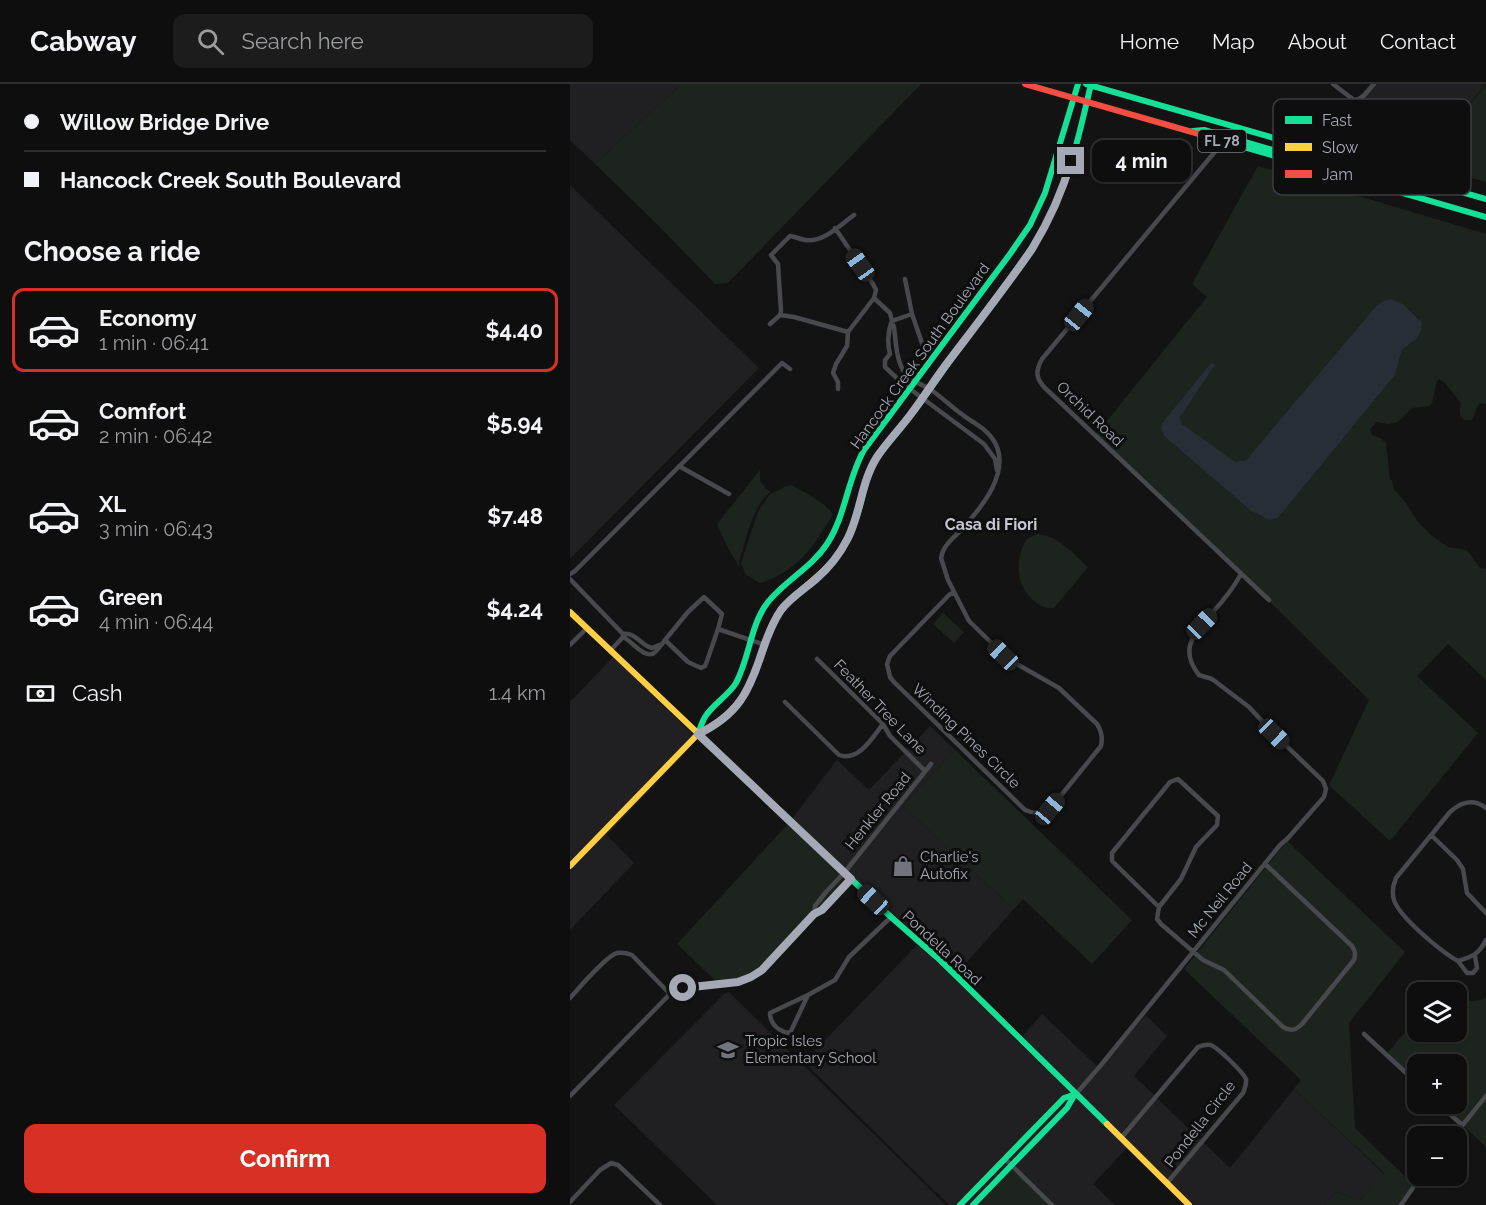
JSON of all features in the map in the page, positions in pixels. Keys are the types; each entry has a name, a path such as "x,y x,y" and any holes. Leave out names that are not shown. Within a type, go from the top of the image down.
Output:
{"street":[{"name":"FL 78","path":"1025,84 1273,156"},
{"name":"Hancock Creek South Boulevard","path":"698,734 705,717 735,683 750,640 766,605 825,548 842,514 850,478 864,450 1030,225 1045,193 1078,84"},
{"name":"FL 78","path":"1089,84 1273,138"},
{"name":"Hancock Creek South Boulevard","path":"698,734 716,726 742,699 751,683 771,626 780,612 792,598 818,578 841,551 853,527 865,482 876,459 1025,259 1044,230 1062,192 1087,102 1089,84"},
{"path":"1334,84 1353,99"},
{"path":"1360,99 1374,84"},
{"path":"1185,130 1204,130 1273,149"},
{"name":"Orchid Road","path":"1223,142 1042,359 1036,374 1044,387 1269,600"},
{"name":"FL 78","path":"1409,195 1486,217"},
{"name":"FL 78","path":"1471,195 1486,199"},
{"path":"780,315 778,264 771,255 790,236 803,240 823,237 854,215"},
{"path":"835,228 876,291 874,298 848,332 846,349 833,373 838,382 838,389"},
{"path":"905,279 912,314 924,349"},
{"path":"874,298 890,313 897,356 904,372 915,382"},
{"path":"912,314 892,322 889,326 890,354 885,360 885,367 902,383 984,444 995,459 998,469 997,476"},
{"path":"770,324 780,315"},
{"path":"780,315 848,332"},
{"path":"663,642 688,662 701,668 707,661 722,614 704,597 688,612 663,642 656,651 648,654 623,635 570,576 782,363 790,369"},
{"name":"Winding Pines Circle","path":"915,382 929,389 982,427 997,446 1000,461 997,476 989,493 962,529 946,545 941,558 954,592 969,621 1003,655 1064,692 1098,724 1101,730 1102,741 1098,751 1050,809 1045,812 1035,813 1025,810 911,700 890,676 887,664 890,656 954,592"},
{"path":"864,450 876,459"},
{"path":"679,466 729,494"},
{"name":"Mc Neil Road","path":"1076,1094 1280,845 1324,797 1326,789 1323,781 1254,711 1226,688 1212,679 1199,675 1189,654 1192,638 1228,594 1241,574"},
{"name":"Pondella Road","path":"570,612 844,873 941,962 1190,1205"},
{"path":"570,645 587,628"},
{"path":"718,629 765,645"},
{"path":"610,651 623,635"},
{"name":"Feather Tree Lane","path":"817,659 883,724 890,736 925,771"},
{"path":"785,702 839,755 845,757 862,750 883,724"},
{"path":"570,866 698,734"},
{"name":"Henkler Road","path":"814,914 815,906 826,892 932,764"},
{"path":"1159,907 1112,861 1112,853 1170,782 1178,779 1218,816 1217,825 1196,847 1181,879 1159,907 1157,919 1207,963 1224,970 1283,1027 1294,1030 1302,1024 1356,956 1352,946 1265,864"},
{"path":"1475,956 1477,968 1473,973 1467,973 1458,961 1445,953 1397,907 1394,899 1394,883 1456,806 1472,801 1486,808"},
{"path":"1431,836 1457,860 1463,869 1467,893 1486,913"},
{"path":"570,1096 670,994 683,988 738,982 751,977 762,970 814,914 822,910 851,879"},
{"path":"808,995 790,1033 783,1032 774,1025 770,1019 770,1013 835,980 849,957 891,917"},
{"path":"1458,961 1475,956 1486,940"},
{"path":"570,998 610,957 620,952 632,955 670,994"},
{"path":"1364,1034 1407,1074"},
{"name":"Pondella Circle","path":"1121,1138 1198,1047 1209,1044 1215,1047 1234,1065 1246,1079 1243,1092 1167,1183"},
{"path":"960,1205 1064,1098 1076,1094"},
{"path":"973,1205 1067,1108 1076,1094"},
{"path":"1450,1114 1462,1125 1486,1096"},
{"path":"1031,1132 1038,1138"},
{"path":"1005,1159 1052,1205"},
{"path":"570,1202 600,1170 611,1163 618,1165 660,1205"},
{"path":"1401,1205 1414,1186"}],"shaded area":[{"path":"570,84 682,84 595,164 570,140"},
{"path":"682,84 921,84 728,283 715,284 595,164"},
{"path":"1370,84 1486,84 1471,102 1471,99 1357,99"},
{"path":"1486,85 1486,182 1471,178 1471,102"},
{"path":"1258,166 1273,170 1273,195 1355,195 1486,234 1486,404 1480,403 1471,420 1464,420 1460,412 1461,403 1439,379 1429,406 1412,408 1398,422 1389,424 1376,422 1370,430 1372,435 1386,443 1390,480 1418,522 1448,547 1467,550 1480,568 1486,569 1486,680 1448,644 1417,676 1478,733 1390,841 1329,785 1369,700 1266,598 1094,437 1207,297 1192,284","holes":["1387,300 1403,304 1419,318 1417,337 1402,350 1395,375 1283,512 1274,518 1267,519 1251,511 1164,436 1161,429 1162,423 1211,363 1180,417 1181,423 1235,463 1246,460 1376,306"]},
{"path":"570,185 759,368 570,559"},
{"path":"1391,299 1403,304 1422,322 1417,338 1402,350 1395,375 1277,518 1269,520 1251,511 1164,436 1161,429 1162,423 1211,363 1214,366 1180,417 1181,423 1235,462 1246,460 1376,306"},
{"path":"760,470 760,481 771,492 759,505 755,514 739,562 740,568 717,524"},
{"path":"792,485 819,501 833,514 819,537 794,565 760,583 746,575 741,563 758,512 769,495"},
{"path":"1037,534 1058,541 1088,567 1054,608 1043,607 1033,600 1027,594 1020,579 1019,562 1023,546 1027,539"},
{"path":"943,613 964,632 954,643 933,624"},
{"path":"613,657 694,735 570,862 570,702"},
{"path":"930,726 955,750 903,806 1014,909 957,973 792,819 837,760 869,790"},
{"path":"698,739 607,835 634,863 570,930 570,870"},
{"path":"955,750 1132,920 1092,964 1023,899 1014,909 903,806"},
{"path":"788,824 851,884 756,976 746,981 719,984 677,944"},
{"path":"1287,841 1405,952 1349,1023 1355,1128 1407,1178 1407,1186 1416,1187 1403,1205 1325,1205 1336,1192 1360,1201 1384,1173 1294,1089 1301,1080 1184,969"},
{"path":"917,945 1070,1093 1062,1096 956,1205 949,1205 804,1062"},
{"name":"Tropic Isles Elementary School","path":"729,992 946,1205 717,1205 614,1105 724,994"},
{"path":"1486,998 1486,1147 1467,1129 1467,1126 1464,1126 1451,1114 1467,1114 1467,1054 1407,1054 1407,1072 1387,1053 1407,1030 1407,1042 1467,1042 1467,1000 1478,1001"},
{"path":"1042,1014 1099,1068 1146,1015 1167,1036 1134,1076 1230,1168 1294,1089 1384,1174 1360,1201 1336,1192 1325,1205 1194,1205 1022,1037"},
{"path":"1076,1098 1127,1148 1093,1184 1115,1205 1051,1205 1012,1169 1069,1110"},
{"path":"1069,1099 1065,1106 969,1205 964,1205 1065,1101"},
{"path":"1012,1169 1051,1205 977,1205"}],"traffic: fast":[{"path":"698,734 708,712 736,683 757,621 768,602 814,560 827,544 838,521 858,461 864,450 1030,225 1045,193 1078,84"},
{"path":"1086,84 1273,138"},
{"path":"833,561 853,526 867,478 877,458 1018,268 1044,228 1070,166 1091,84"},
{"path":"1193,131 1204,130 1273,150"},
{"path":"1199,134 1273,155"},
{"path":"1410,195 1486,217"},
{"path":"1471,195 1486,199"},
{"path":"782,813 891,917 941,961 1107,1124"},
{"path":"973,1205 1067,1108 1075,1094"},
{"path":"960,1205 1064,1098 1076,1094"}],"traffic: slow":[{"path":"570,866 698,734 721,719 738,703 750,684 769,631 777,616 833,561"},
{"path":"570,612 782,813"},
{"path":"1107,1124 1189,1205"}],"traffic: jam":[{"path":"1025,84 1199,134"}],"place":[{"name":"Charlie's Autofix","path":"903,866"},
{"name":"Tropic Isles Elementary School","path":"728,1050"}],"district":[{"name":"Casa di Fiori","path":"991,524"}],"route":[{"path":"683,988 738,982 757,974 851,879 698,734 716,726 742,699 749,689 771,626 780,612 792,598 818,578 841,551 853,527 865,482 874,462 1032,249 1062,192 1071,161"}]}
